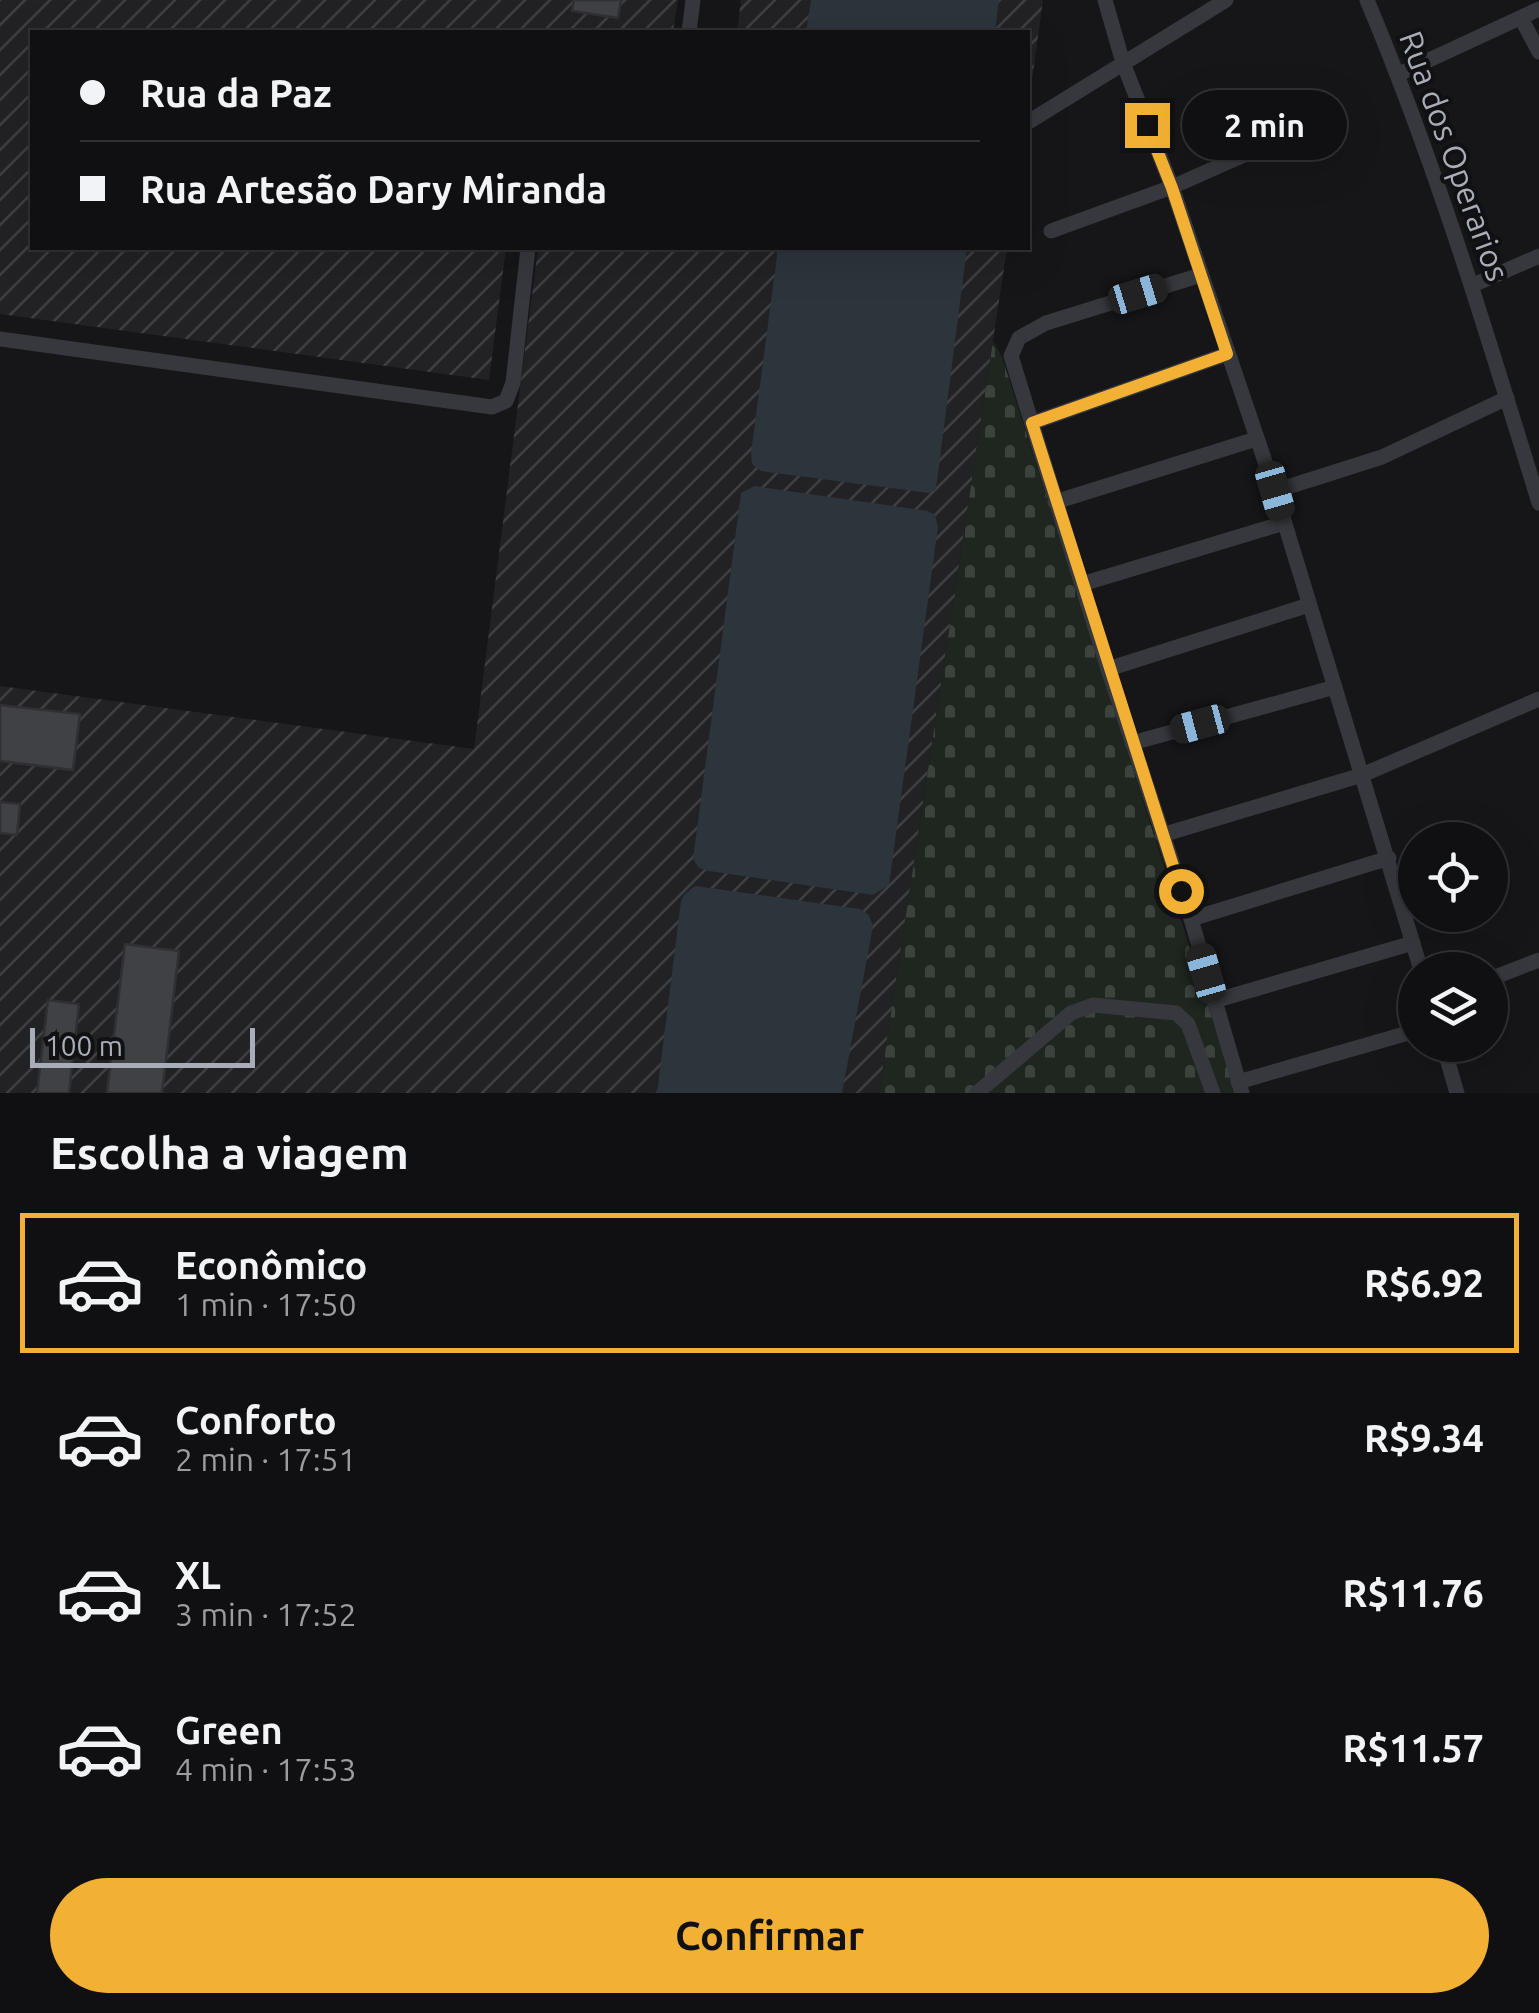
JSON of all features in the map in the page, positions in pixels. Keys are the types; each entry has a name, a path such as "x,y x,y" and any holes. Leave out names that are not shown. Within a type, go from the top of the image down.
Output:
{"street":[{"path":"689,30 693,0"},
{"path":"1105,0 1123,63 1172,188 1275,491 1416,952"},
{"path":"1030,121 1226,0"},
{"name":"Rua dos Operarios","path":"1368,0 1473,285 1539,503"},
{"path":"1398,74 1539,9"},
{"path":"1521,18 1539,52"},
{"path":"1052,230 1172,188 1269,144"},
{"path":"0,339 492,407 506,401 513,382 528,250"},
{"path":"1473,285 1539,256"},
{"path":"1200,276 1046,323 1018,338 1011,349 1055,502 1191,919 1240,1087 1398,1036"},
{"path":"1032,423 1227,354"},
{"path":"1275,491 1382,457 1507,398"},
{"path":"1055,502 1256,439"},
{"path":"1082,584 1284,523"},
{"path":"1108,668 1308,605"},
{"path":"1132,743 1335,687"},
{"path":"1162,835 1362,776 1539,699"},
{"path":"1191,919 1389,858"},
{"path":"1214,1000 1413,943"},
{"path":"1508,971 1539,960"},
{"path":"977,1093 1071,1013 1093,1004 1176,1013 1188,1024 1212,1093"},
{"path":"1448,1062 1458,1093"}],"shaded area":[{"path":"0,0 678,0 673,30 30,30 30,250 506,250 489,380 0,314"},
{"path":"741,0 1043,0 1030,94 1030,30 737,30"},
{"path":"811,0 999,0 995,30 806,30"},
{"path":"538,250 1007,250 879,1093 0,1093 0,686 474,749"},
{"path":"778,250 967,250 936,489 929,493 761,471 752,464"},
{"path":"754,486 935,515 938,527 889,885 873,895 709,871 699,868 693,859 741,493"},
{"path":"695,886 860,909 869,915 873,926 842,1093 657,1093 681,901"}],"green space":[{"path":"993,341 1002,357 1236,1093 879,1093"}],"building":[{"path":"574,0 621,0 618,18 572,11"},
{"path":"0,705 80,714 73,770 0,761"},
{"path":"0,802 20,804 17,835 0,833"},
{"path":"125,944 179,951 162,1093 107,1093"},
{"path":"48,1000 79,1004 69,1093 37,1093"}],"route":[{"path":"1147,125 1227,354 1032,423 1181,891"}]}
